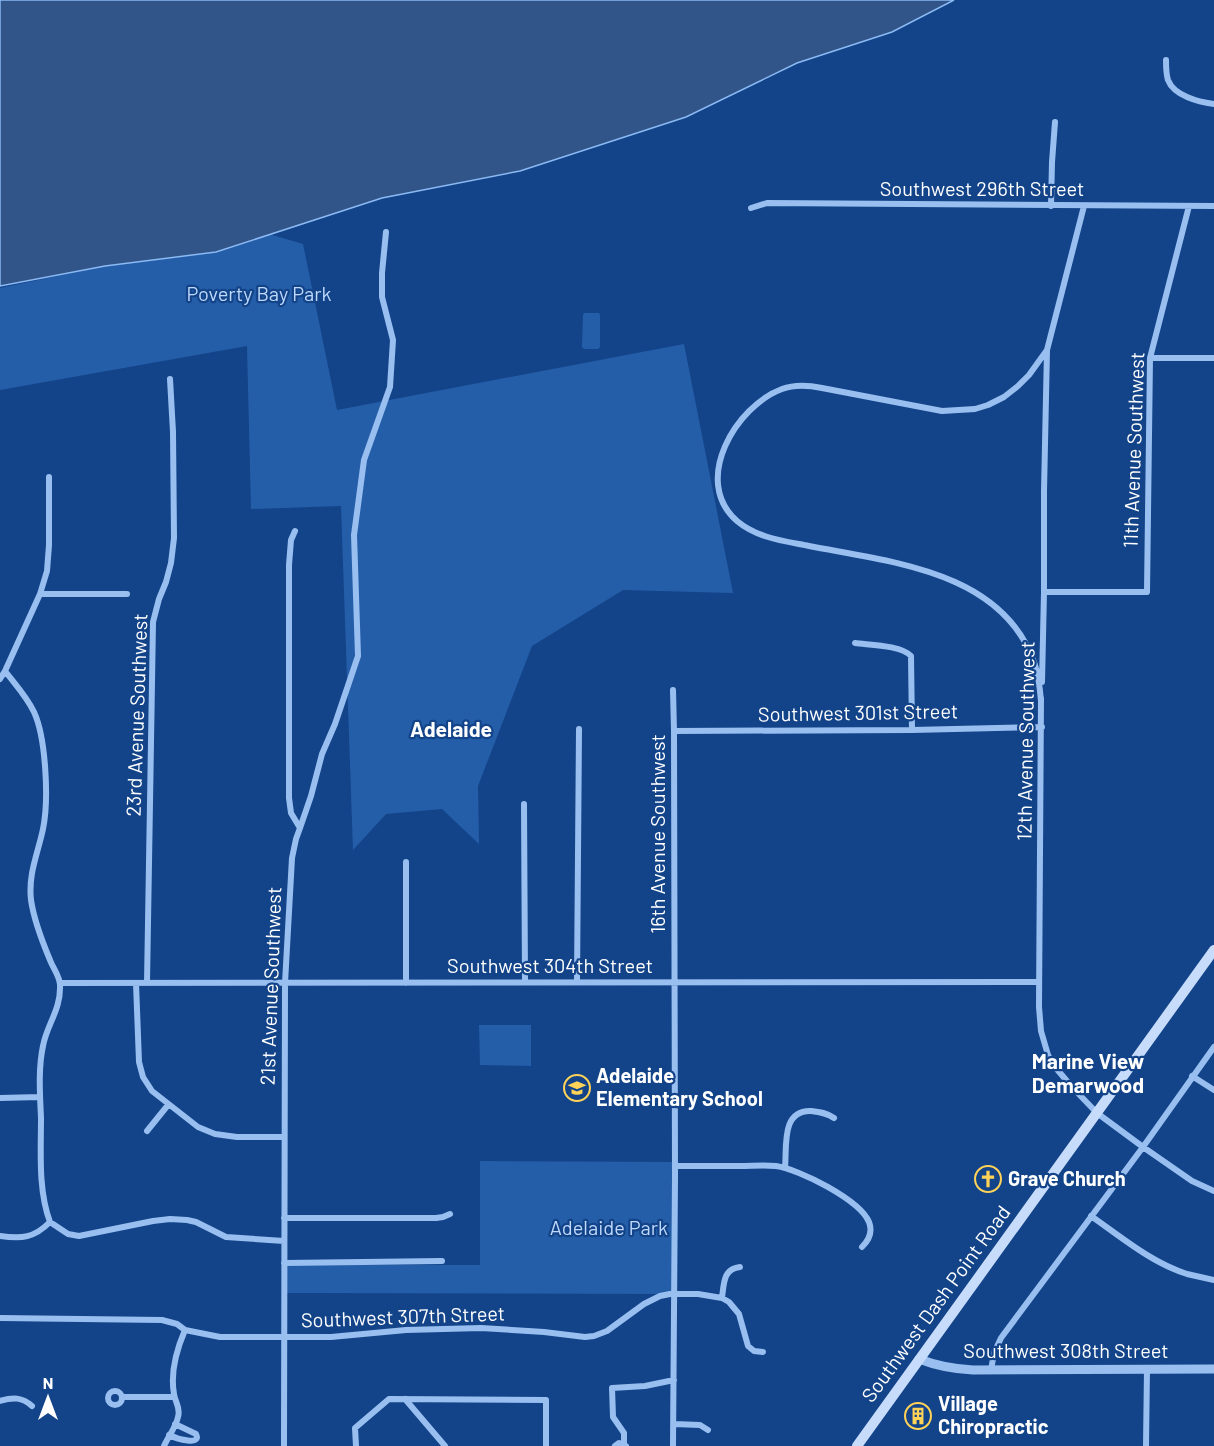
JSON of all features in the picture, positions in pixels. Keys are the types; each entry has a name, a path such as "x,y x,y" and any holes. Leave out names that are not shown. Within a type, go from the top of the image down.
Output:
{"main road":[{"name":"Southwest Dash Point Road","path":"857,1446 1214,950"}],"street":[{"path":"1166,60 1169,82 1177,92 1204,103 1214,104"},
{"path":"1051,206 1055,122"},
{"name":"Southwest 296th Street","path":"751,208 767,203 1214,206"},
{"path":"1041,701 1038,675 1027,645 1017,630 979,594 946,577 915,567 766,537 736,521 725,508 718,484 721,453 729,437 749,412 770,394 782,389 793,386 812,386 942,411 975,409 1004,397 1029,375 1047,350 1084,206"},
{"name":"11th Avenue Southwest","path":"1044,592 1147,592 1150,358 1189,206"},
{"name":"21st Avenue Southwest","path":"284,1446 285,983 292,858 322,754 335,724 358,656 354,535 364,460 390,387 391,376 393,340 382,297 386,232"},
{"name":"12th Avenue Southwest","path":"1047,350 1041,701 1039,982 1042,1037 1048,1055 1062,1077 1096,1113 1191,1181 1214,1191"},
{"path":"1150,358 1214,358"},
{"name":"23rd Avenue Southwest","path":"147,983 153,622 171,563 174,538 170,379"},
{"path":"0,679 40,594 45,577 48,560 49,477"},
{"path":"295,531 291,540 289,565 288,781 290,811 300,828"},
{"path":"40,594 126,594"},
{"path":"855,643 899,649 911,656 912,730"},
{"path":"5,671 30,704 36,718 45,779 45,812 32,868 31,892 38,928 61,983 56,1012 42,1050 40,1097 42,1179 44,1202 50,1222 68,1234 79,1236 153,1221 187,1220 226,1237 284,1240"},
{"name":"16th Avenue Southwest","path":"673,690 674,1446"},
{"name":"Southwest 301st Street","path":"674,731 1042,727"},
{"path":"577,982 579,729"},
{"path":"524,804 525,982"},
{"path":"406,862 406,982"},
{"name":"Southwest 304th Street","path":"61,983 1039,982"},
{"path":"136,983 140,1069 152,1091 198,1127 215,1134 237,1137 284,1137"},
{"path":"991,1370 994,1353 1001,1338 1214,1047"},
{"path":"1192,1076 1214,1090"},
{"path":"0,1098 40,1097"},
{"path":"147,1131 168,1105"},
{"path":"785,1168 788,1127 796,1114 808,1111 825,1113 834,1118"},
{"path":"675,1166 768,1166 785,1168 809,1177 841,1196 860,1210 868,1220 870,1229 868,1240 862,1247"},
{"path":"284,1218 436,1218 450,1214"},
{"path":"1091,1216 1144,1253 1168,1266 1214,1280"},
{"path":"0,1236 31,1235 40,1232 50,1222"},
{"path":"284,1263 442,1261"},
{"path":"740,1267 729,1270 724,1281 722,1298 733,1305 739,1314 748,1346 755,1352 763,1352"},
{"name":"Southwest 307th Street","path":"0,1318 162,1320 177,1324 185,1330 220,1337 351,1336 406,1330 481,1328 585,1337 607,1331 651,1300 664,1295 698,1294 722,1298"},
{"path":"164,1446 179,1413 174,1397 174,1360 185,1330"},
{"name":"Southwest 308th Street","path":"920,1359 931,1364 957,1369 1214,1369"},
{"path":"1146,1369 1146,1446"},
{"path":"615,1446 619,1443 625,1445 624,1433 614,1417 612,1388 645,1386 674,1380"},
{"path":"122,1397 174,1397"},
{"path":"0,1401 17,1398 32,1406"},
{"path":"356,1446 355,1428 389,1399 546,1400 546,1446"},
{"path":"405,1399 445,1446"},
{"path":"169,1435 189,1445 197,1442 196,1434 175,1424"},
{"path":"674,1424 700,1425 708,1430"}],"green space":[{"name":"Poverty Bay Park","path":"269,234 303,244 337,410 684,344 733,593 623,590 532,646 478,786 479,844 442,809 386,814 353,850 341,506 251,509 247,346 0,390 0,288 105,266 216,252"},
{"path":"584,313 599,313 600,315 600,347 598,349 582,347"},
{"path":"479,1025 531,1025 531,1066 480,1065"},
{"name":"Adelaide Park","path":"480,1161 675,1162 674,1294 284,1293 284,1265 480,1265"}],"shaded area":[{"path":"0,0 954,0 892,32 797,63 686,117 520,171 382,198 216,252 105,266 0,286"}],"place":[{"name":"Adelaide Elementary School","path":"577,1088"},
{"name":"Grave Church","path":"988,1179"},
{"name":"Village Chiropractic","path":"918,1416"}],"district":[{"name":"Adelaide","path":"451,730"},
{"name":"Marine View Demarwood","path":"1088,1074"}]}
